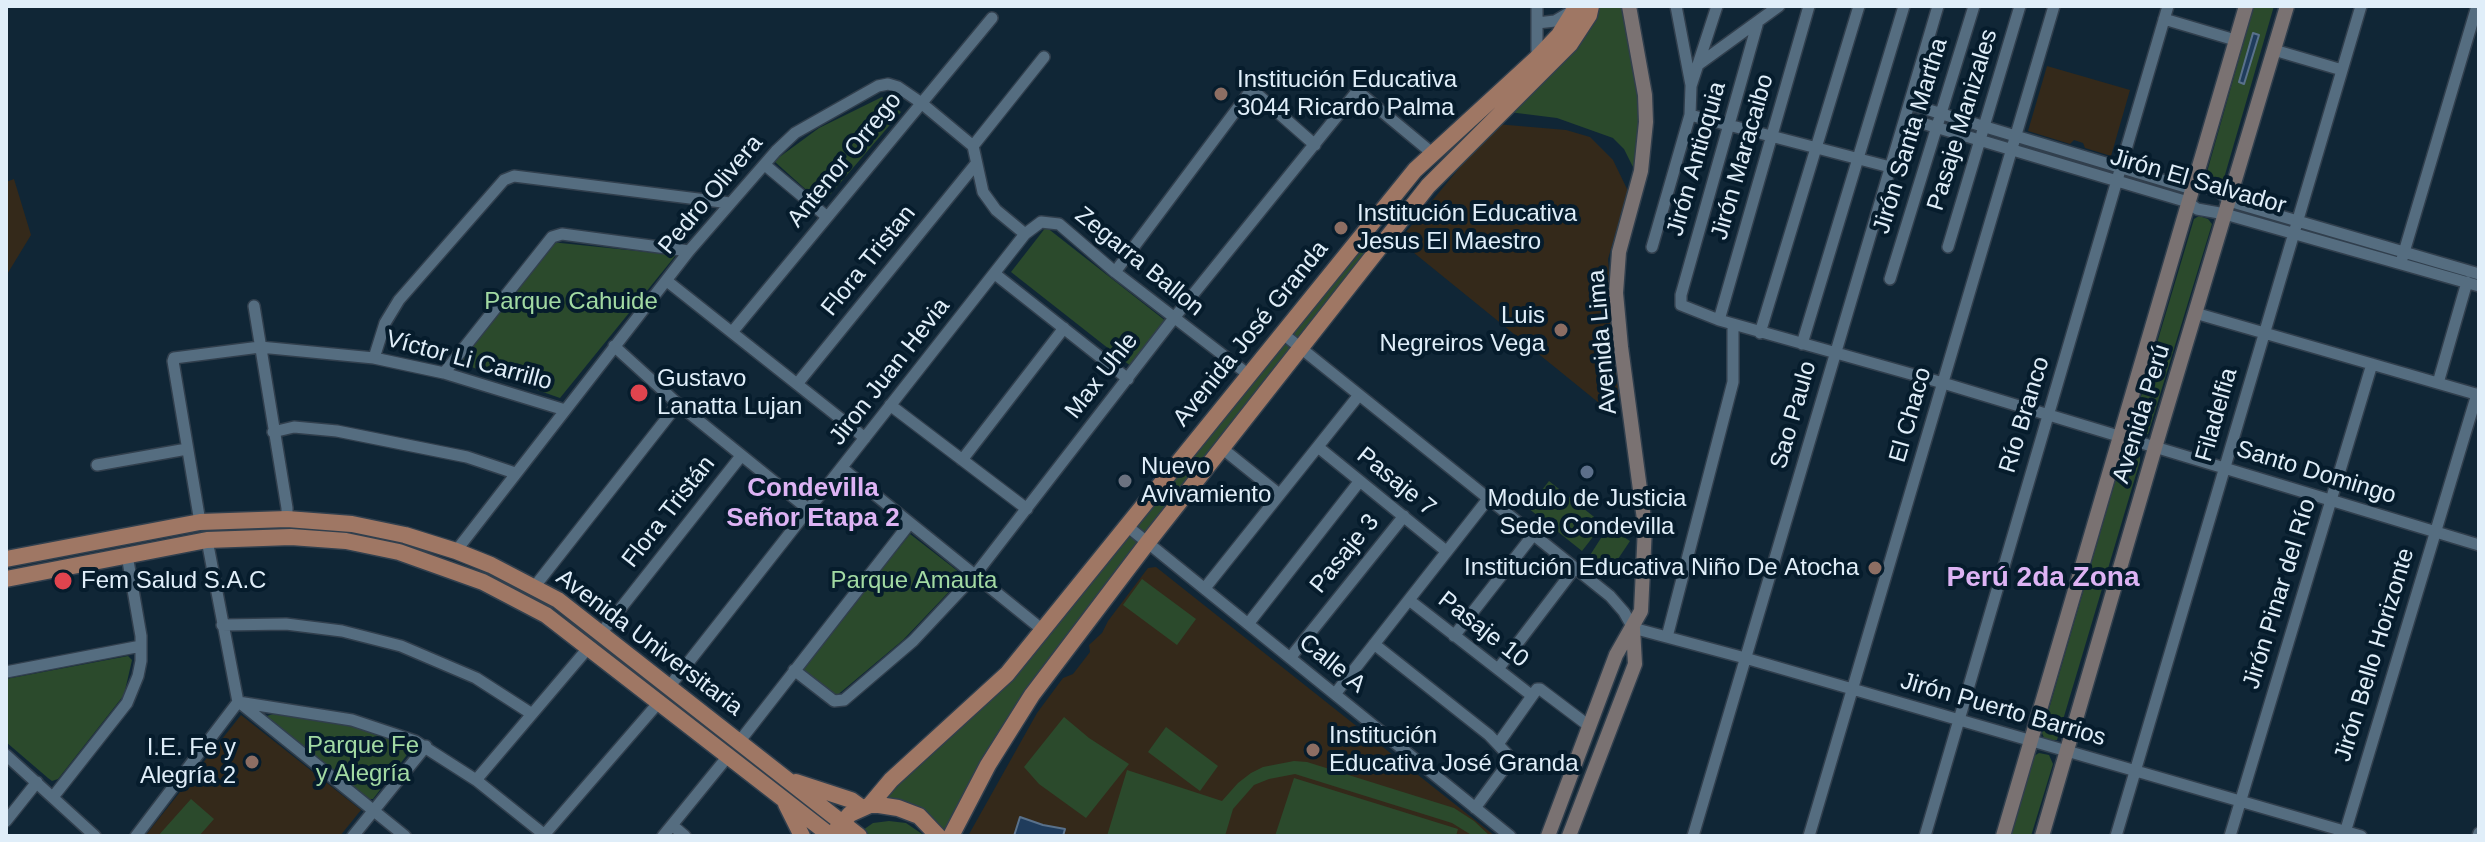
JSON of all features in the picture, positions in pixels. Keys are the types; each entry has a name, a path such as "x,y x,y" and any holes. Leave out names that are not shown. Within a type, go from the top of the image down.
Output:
{"main road":[{"name":"Avenida Lima","path":"1548,836 1616,655 1641,611 1645,527 1616,293 1619,252 1641,171 1646,122 1645,95 1629,6"},
{"name":"Avenida Perú","path":"2003,836 2246,6"},
{"name":"Avenida Perú","path":"2042,836 2287,6"},
{"name":"Avenida José Granda","path":"835,832 1007,674 1282,333 1432,153 1537,58 1582,7"},
{"name":"Avenida José Granda","path":"951,836 988,765 1032,695 1148,542 1428,186 1570,44 1582,7"},
{"name":"Avenida Universitaria","path":"6,559 200,522 287,519 352,524 405,535 456,551 535,586 602,632 665,694"},
{"name":"Avenida Universitaria","path":"6,579 207,540 291,537 346,541 399,552 483,582 546,615 589,647 665,694 734,748 783,778 835,832"},
{"name":"Avenida Lima","path":"1569,836 1635,664 1633,628"},
{"name":"Avenida Universitaria","path":"734,748 783,799 835,832 859,836"},
{"path":"783,778 866,806 887,806 909,812 919,816 938,836"},
{"path":"783,799 802,836"}],"street":[{"path":"1537,6 1537,58"},
{"path":"1652,247 1690,115 1691,86 1676,6"},
{"path":"1691,86 1717,6"},
{"path":"1699,64 1757,25 1779,6"},
{"name":"Jirón Maracaibo","path":"1719,320 1809,6"},
{"path":"1760,333 1859,6"},
{"path":"1802,344 1904,6"},
{"name":"Sao Paulo","path":"1693,836 1938,6"},
{"name":"Jirón Santa Martha","path":"1890,279 1974,6"},
{"name":"Pasaje Manizales","path":"1948,247 2020,6"},
{"name":"El Chaco","path":"1809,836 2054,6"},
{"name":"Río Branco","path":"1925,836 2168,6"},
{"name":"Filadelfia","path":"2116,836 2361,6"},
{"path":"2403,257 2477,6"},
{"path":"1537,23 1555,21 1582,7"},
{"name":"Antenor Orrego","path":"733,331 992,18"},
{"path":"2164,19 2235,40"},
{"name":"Jirón Antioquia","path":"1681,305 1681,295 1757,25"},
{"path":"2274,50 2342,70"},
{"path":"973,146 1044,57"},
{"name":"Pedro Olivera","path":"456,551 689,251 795,133 878,86 888,84 898,87 920,102"},
{"path":"1115,272 1249,93 1257,94 1315,145"},
{"name":"Max Uhle","path":"794,670 834,701 844,700 913,641 975,575 1174,318 1352,97 1361,94 1432,153"},
{"path":"920,102 973,146 983,192 996,210 1025,234"},
{"name":"Jirón El Salvador","path":"1909,104 2015,136 2119,175"},
{"path":"1690,115 1890,167"},
{"name":"Jirón El Salvador","path":"1905,118 2190,196 2197,209 2227,207 2403,257 2479,274"},
{"path":"765,165 826,216"},
{"name":"Flora Tristan","path":"797,384 975,165"},
{"path":"374,358 385,323 399,300 504,180 514,176 730,203"},
{"name":"Jirón El Salvador","path":"2190,196 2204,186 2220,192 2227,207"},
{"name":"Zegarra Ballon","path":"1025,234 1041,222 1059,224 1115,272 1249,375"},
{"path":"444,373 552,237 562,234 689,251"},
{"name":"Jiron Juan Hevia","path":"545,835 665,694 1025,234"},
{"name":"Jirón El Salvador","path":"2403,257 2473,284"},
{"path":"995,274 1128,379"},
{"path":"667,281 865,438"},
{"path":"2438,383 2473,284"},
{"name":"Santo Domingo","path":"1681,305 1733,325 1943,383 2479,545"},
{"path":"254,306 287,519"},
{"path":"2195,313 2478,395"},
{"path":"1667,637 1733,382 1733,325"},
{"path":"962,460 1064,328"},
{"path":"1282,333 1610,596 1633,628"},
{"path":"614,346 678,404 808,509"},
{"name":"Víctor Li Carrillo","path":"187,449 174,358 260,347 374,358 444,373 565,410"},
{"name":"Jirón Pinar del Río","path":"2230,836 2372,364"},
{"path":"1205,588 1359,395"},
{"name":"Jirón Bello Horizonte","path":"2344,834 2478,395"},
{"path":"535,586 678,404"},
{"path":"890,405 1027,509"},
{"path":"273,432 294,427 337,431 467,457 515,473"},
{"name":"Pasaje 7","path":"1318,447 1446,551"},
{"path":"97,465 187,449 200,522"},
{"path":"1223,449 1279,494"},
{"name":"Flora Tristán","path":"602,632 741,456"},
{"path":"842,468 1044,631"},
{"path":"1248,624 1359,482"},
{"path":"1335,694 1488,499"},
{"name":"Pasaje 3","path":"1290,658 1404,516"},
{"path":"663,836 910,523"},
{"name":"Calle A","path":"1127,526 1510,836"},
{"path":"1454,636 1533,535"},
{"path":"207,540 238,702 405,836"},
{"path":"53,797 127,703 138,676 141,646 127,555"},
{"path":"1498,669 1575,568"},
{"name":"Pasaje 10","path":"1409,600 1531,695 1540,689 1589,726"},
{"path":"222,625 286,624 342,631 401,646 476,678 532,714"},
{"name":"Jirón Puerto Barrios","path":"1633,628 2136,770 2344,834 2361,836"},
{"path":"1374,644 1507,754 1509,762 1475,808"},
{"path":"6,672 141,646"},
{"path":"476,780 589,647"},
{"path":"1498,744 1531,695"},
{"path":"238,702 352,720 426,746 476,780 545,835"},
{"path":"136,836 238,702"},
{"path":"353,836 426,746"},
{"path":"6,755 95,836"},
{"path":"6,821 37,782"},
{"path":"672,825 685,836"}],"shaded area":[{"path":"2047,66 2130,90 2111,156 2085,148 2083,143 2074,140 2070,144 2028,131"},
{"name":"Luis Negreiros Vega","path":"1496,124 1566,130 1590,137 1613,160 1628,191 1608,259 1619,400 1599,403 1408,248 1401,238"},
{"path":"14,179 31,235 6,276 6,182"},
{"name":"Institución Educativa José Granda","path":"1156,567 1495,836 968,836 1037,713 1063,678 1073,674 1090,652 1089,645 1102,633 1148,568"},
{"name":"I.E. Fe y Alegría 2","path":"241,715 361,810 340,836 145,836"}],"green space":[{"path":"1600,6 1624,6 1643,109 1634,169 1624,149 1613,138 1557,118 1509,112 1587,31"},
{"path":"2254,6 2274,6 2222,185 2216,185 2205,179"},
{"path":"882,97 901,112 822,204 774,161 819,128"},
{"path":"2199,216 2212,224 2148,434 2138,436 2131,430 2194,219"},
{"path":"1046,227 1167,322 1132,367 1011,272"},
{"name":"Parque Cahuide","path":"551,242 676,255 560,398 457,362"},
{"path":"1368,242 1374,247 1089,611 946,830 881,798 1010,679"},
{"path":"2129,449 2140,453 2140,461 2057,740 2045,740 2042,733 2124,451"},
{"path":"1549,481 1603,524 1582,551 1528,508"},
{"path":"1608,527 1630,541 1608,574 1587,560"},
{"name":"Parque Amauta","path":"910,534 964,576 903,640 835,697 801,669"},
{"path":"1142,579 1196,619 1177,645 1123,605"},
{"path":"128,656 132,660 124,695 58,779 52,781 6,742 6,679"},
{"name":"Parque Fe y Alegría","path":"276,713 338,721 413,747 373,799 368,799 264,717"},
{"path":"1064,717 1129,764 1086,818 1039,784 1024,767"},
{"path":"1166,727 1218,766 1200,791 1148,752"},
{"path":"2039,753 2049,755 2053,764 2031,836 2011,836 2034,756"},
{"path":"1294,761 1307,762 1454,808 1490,836 1473,836 1452,823 1295,774 1254,785 1233,809 1225,836 1107,836 1127,770 1222,801 1251,773 1263,767"},
{"path":"1294,778 1458,829 1456,836 1275,836"},
{"path":"191,799 214,819 199,836 158,836"},
{"path":"873,823 906,823 925,836 871,836 863,830"}],"water":[{"path":"2253,33 2259,35 2244,84 2239,82"},
{"path":"1020,817 1065,829 1063,836 1014,836"}],"place":[{"name":"Institución Educativa 3044 Ricardo Palma","path":"1221,94"},
{"name":"Institución Educativa Jesus El Maestro","path":"1341,228"},
{"name":"Luis Negreiros Vega","path":"1561,330"},
{"name":"Gustavo Lanatta Lujan","path":"639,393"},
{"name":"Modulo de Justicia Sede Condevilla","path":"1587,472"},
{"name":"Nuevo Avivamiento","path":"1125,481"},
{"name":"Institución Educativa Niño De Atocha","path":"1875,568"},
{"name":"Fem Salud S.A.C","path":"63,581"},
{"name":"Institución Educativa José Granda","path":"1313,750"},
{"name":"I.E. Fe y Alegría 2","path":"252,762"}],"district":[{"name":"Condevilla Señor Etapa 2","path":"813,504"},
{"name":"Perú 2da Zona","path":"2043,578"}]}
